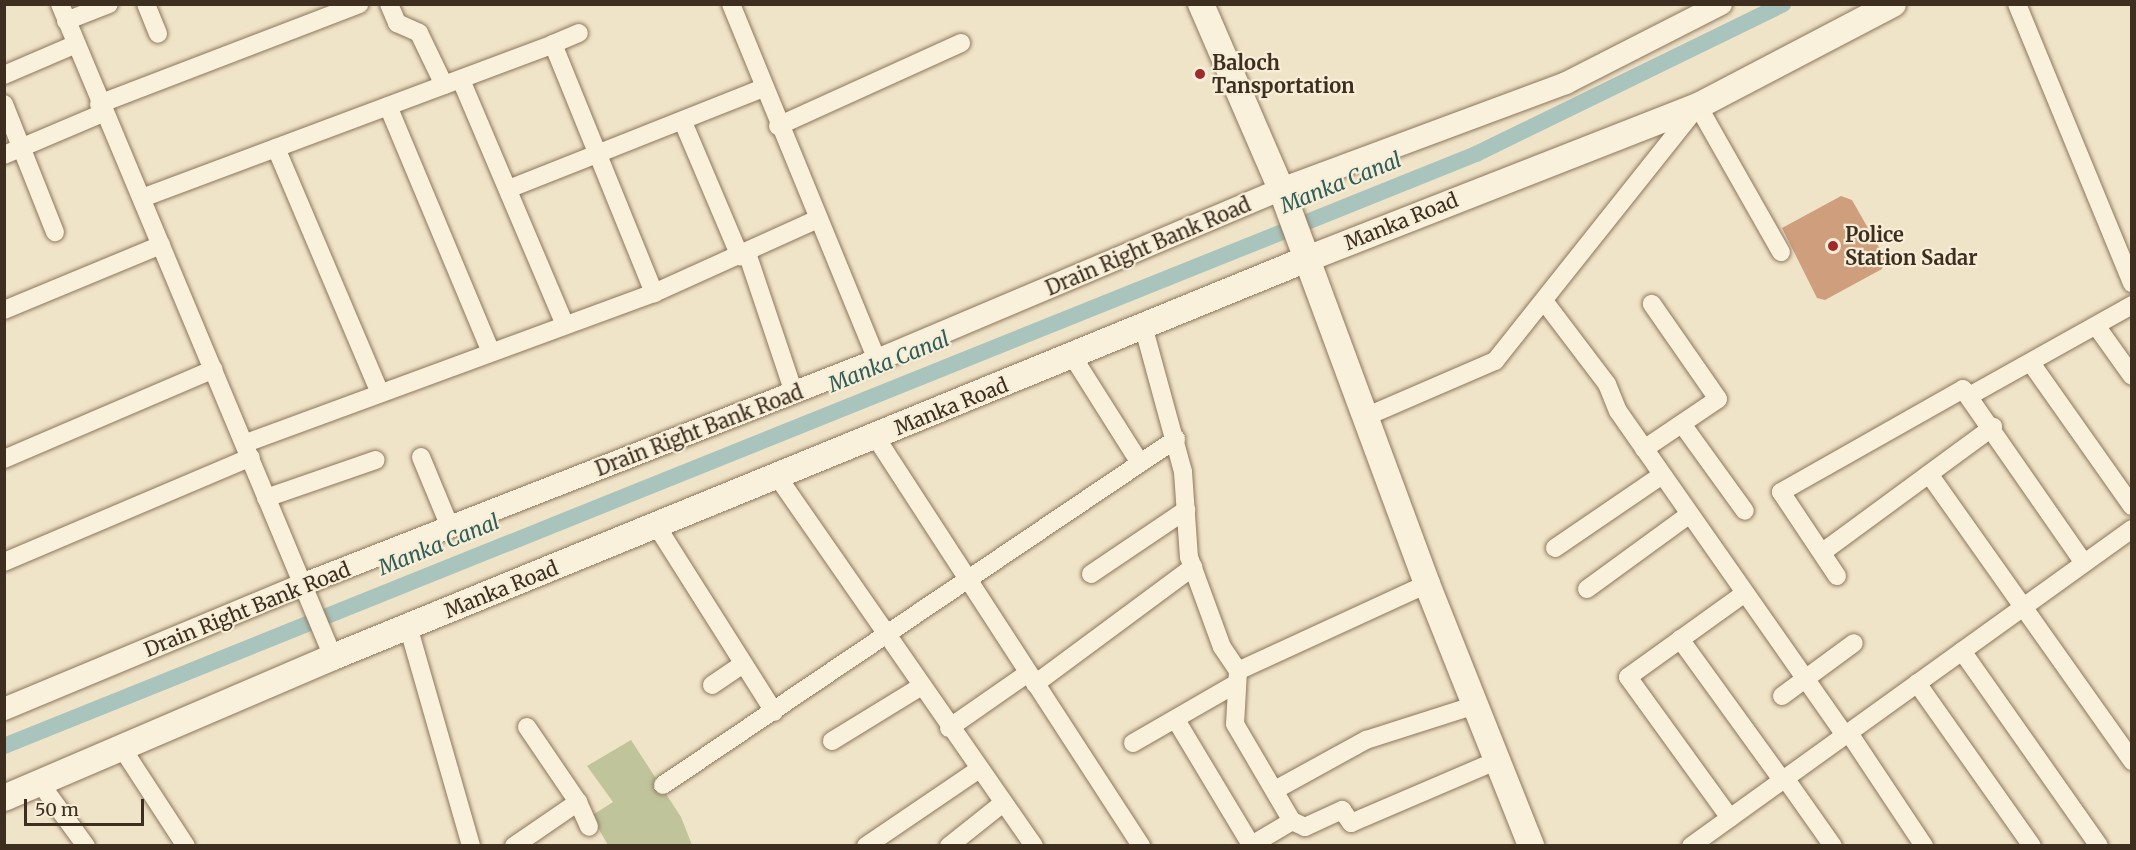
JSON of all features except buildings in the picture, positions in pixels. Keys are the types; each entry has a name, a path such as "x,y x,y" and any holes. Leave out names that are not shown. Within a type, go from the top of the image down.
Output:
{"main road":[{"path":"1201,4 1285,201 1427,584 1532,843"},
{"name":"Manka Road","path":"4,798 408,626 1144,329 1303,248 1698,106 1893,4"}],"street":[{"path":"109,4 63,13 101,108 248,450 299,586 333,657"},
{"path":"146,4 158,34"},
{"path":"12,152 101,108 359,4"},
{"path":"389,4 397,23 419,33 452,82 511,188 565,325"},
{"path":"731,4 816,220 877,360"},
{"name":"Drain Right Bank Road","path":"4,709 299,586 1285,201 1566,83 1721,4"},
{"path":"2017,4 2132,283"},
{"path":"141,198 579,33"},
{"path":"778,126 961,43"},
{"path":"4,75 76,44"},
{"path":"553,44 654,293"},
{"path":"511,188 596,153 683,122 763,88"},
{"path":"4,104 12,152 55,232"},
{"path":"388,106 491,352"},
{"path":"1364,418 1495,362 1698,106 1781,252"},
{"path":"683,122 744,254 794,393"},
{"path":"276,148 380,393"},
{"path":"4,562 248,450 380,393 654,293 816,220"},
{"path":"4,310 161,245"},
{"path":"1544,302 1607,384 1644,449 1847,734 1916,842"},
{"path":"1644,449 1718,399 1652,304"},
{"path":"1971,395 2097,327 2132,304"},
{"path":"2097,327 2132,376"},
{"path":"1144,329 1176,439 1193,567 1222,647 1236,678 1234,724 1292,821 1305,827 1342,810 1351,823 1498,760"},
{"path":"1072,357 1140,463"},
{"path":"2031,363 2132,506"},
{"path":"4,459 214,369"},
{"path":"1837,576 1824,551 1781,492 1950,393 1963,389 1971,395 2084,563"},
{"path":"1682,424 1745,512"},
{"path":"1824,551 1993,427"},
{"path":"875,436 1141,846"},
{"path":"663,785 886,637 1176,439"},
{"path":"421,457 450,527"},
{"path":"266,498 376,460"},
{"path":"1929,474 2132,760"},
{"path":"1555,548 1662,475"},
{"path":"777,476 920,687 1034,846"},
{"path":"1091,574 1186,510"},
{"path":"1587,589 1690,514"},
{"path":"656,525 774,712"},
{"path":"1691,846 2084,563 2129,536"},
{"path":"949,728 1032,678 1193,567"},
{"path":"1133,743 1176,720 1236,678 1427,584"},
{"path":"1730,818 1628,676 1745,593"},
{"path":"408,626 471,846"},
{"path":"1680,639 1833,846"},
{"path":"1782,696 1854,642"},
{"path":"1962,651 2095,844"},
{"path":"712,685 743,664"},
{"path":"1917,683 2032,846"},
{"path":"832,741 920,687"},
{"path":"1275,790 1366,740 1476,705"},
{"path":"1176,720 1251,845 1292,821"},
{"path":"527,727 578,802 589,827"},
{"path":"122,748 186,846"},
{"path":"866,846 978,770"},
{"path":"40,783 86,846"},
{"path":"514,846 578,802"},
{"path":"949,846 1003,803"}],"green space":[{"path":"631,740 681,817 692,845 608,845 591,816 613,802 587,766"}],"waterway":[{"name":"Manka Canal","path":"4,746 1476,154 1783,4"}],"place":[{"name":"Baloch Tansportation","path":"1200,74"},
{"name":"Police Station Sadar","path":"1833,246"}]}
